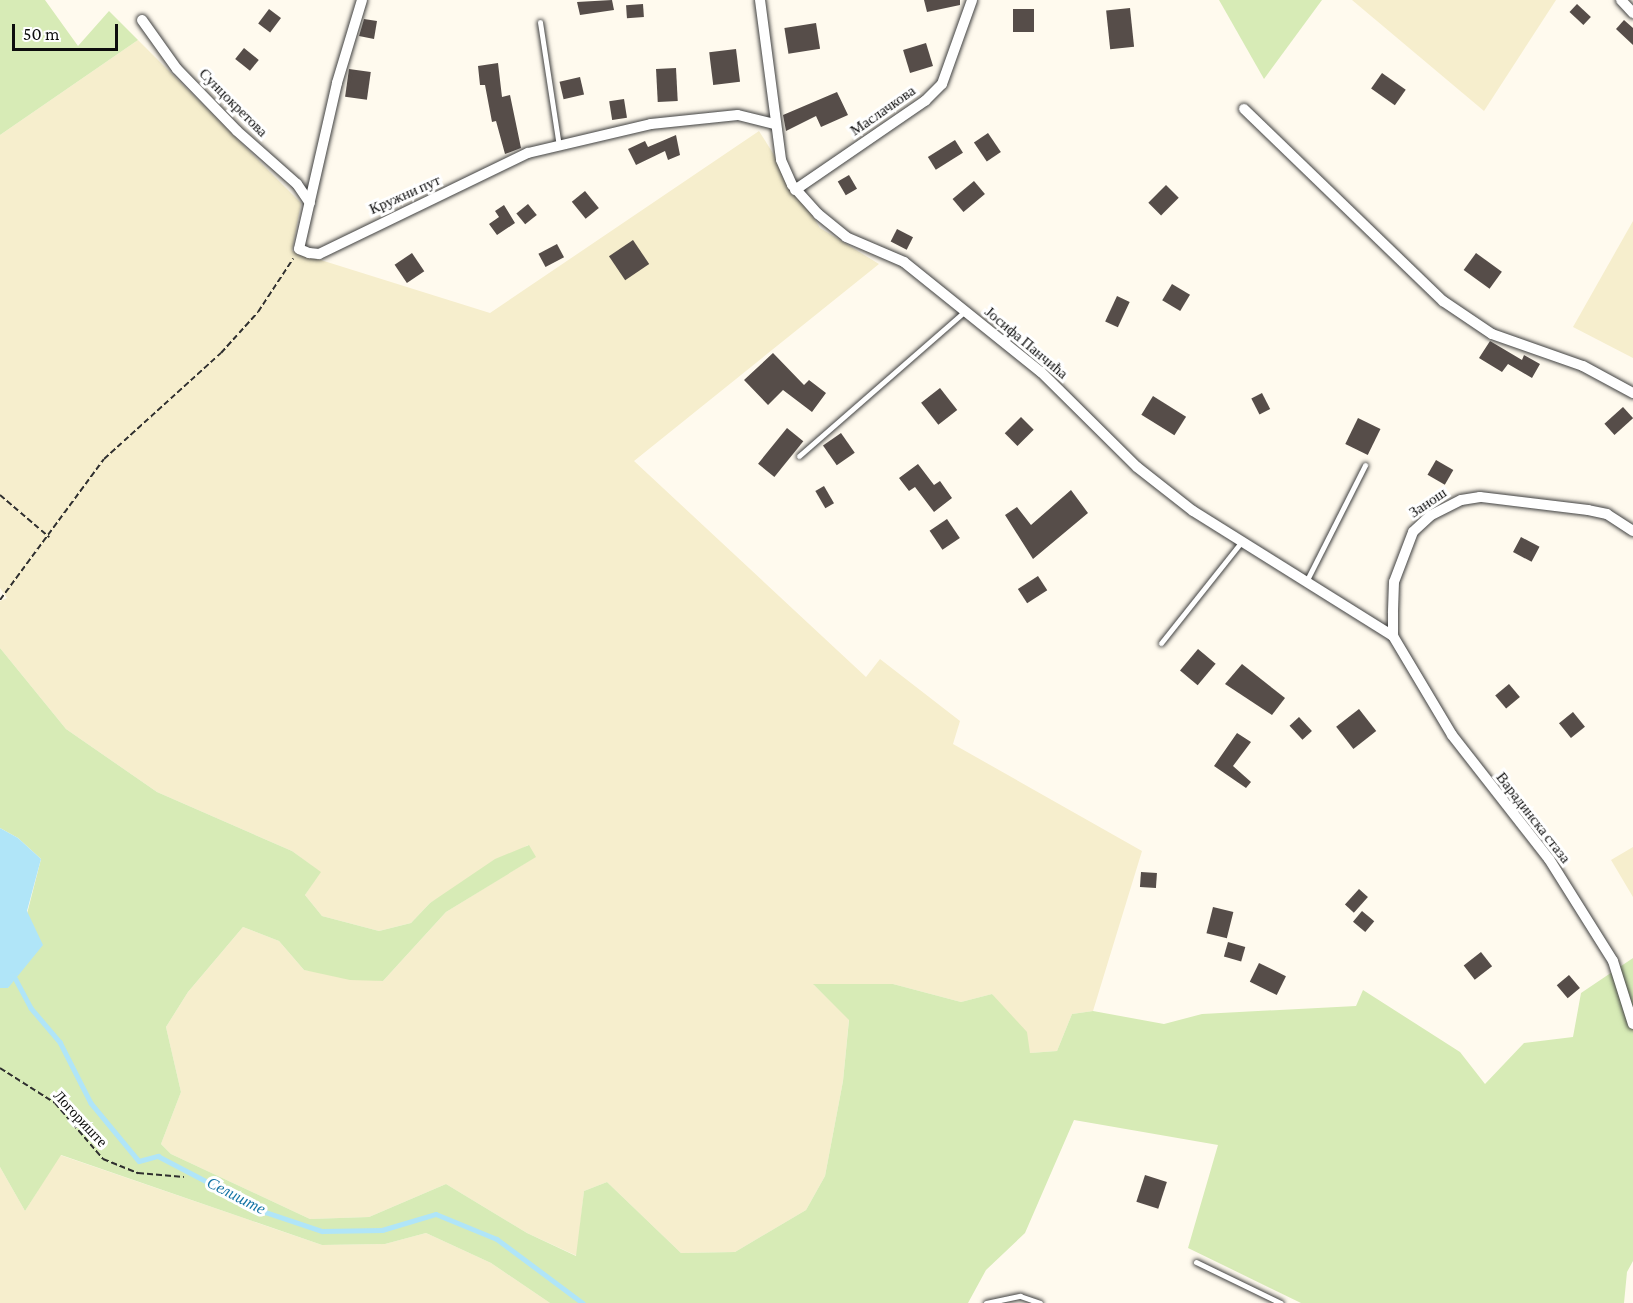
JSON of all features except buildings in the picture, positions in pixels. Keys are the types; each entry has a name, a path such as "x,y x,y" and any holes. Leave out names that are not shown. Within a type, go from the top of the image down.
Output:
{"street":[{"path":"299,249 337,84 362,0"},
{"name":"Јосифа Панчића","path":"760,0 771,60 774,124 781,160 795,190 846,237 904,262 1041,372 1137,467 1242,541 1393,636"},
{"name":"Маслачкова","path":"795,190 925,101 942,84 972,0"},
{"path":"1621,0 1633,13"},
{"name":"Сунцокретова","path":"142,20 177,69 237,130 297,184 310,203"},
{"path":"1244,108 1443,301 1492,334 1583,366 1633,393"},
{"name":"Кружни пут","path":"299,249 319,254 528,153 651,124 738,115 774,124"},
{"name":"Занош","path":"1393,636 1394,582 1413,532 1430,516 1461,500 1480,497 1588,510 1607,514 1633,531"},
{"name":"Варадинска стаза","path":"1393,636 1452,735 1549,859 1613,961 1633,1024"}],"lane":[{"path":"540,22 559,146"},
{"path":"799,456 965,311"},
{"path":"1306,582 1365,465"},
{"path":"1161,643 1242,541"},
{"path":"1196,1262 1281,1303"},
{"path":"986,1303 1020,1296 1040,1303"}],"path":[{"path":"0,600 49,537 104,459 221,353 258,312 299,249"},
{"path":"0,495 49,537"},
{"name":"Логориште","path":"0,1068 55,1103 104,1159 138,1173 184,1178"}],"shaded area":[{"path":"1352,0 1556,0 1484,111"},
{"path":"138,40 301,203 292,251 490,313 759,131 820,228 879,264 634,461 866,677 880,659 960,721 953,744 1142,851 1093,1011 1072,1014 1057,1051 1030,1053 992,994 961,1002 893,984 814,985 849,1019 843,1081 825,1176 806,1210 735,1252 681,1253 607,1182 584,1191 577,1256 527,1233 446,1184 369,1217 310,1219 171,1154 161,1144 181,1092 166,1027 188,992 243,927 279,941 304,970 383,981 446,912 535,857 528,845 430,903 411,923 379,931 322,916 305,895 320,872 292,851 157,792 66,729 0,648 0,601 7,598 0,588 0,135"},
{"path":"1633,221 1633,358 1573,327"},
{"path":"1633,847 1633,897 1611,860"},
{"path":"60,1155 322,1245 385,1244 426,1233 491,1263 550,1303 0,1303 0,1167 25,1211"}],"green space":[{"path":"0,0 45,0 78,46 109,11 138,40 0,135"},
{"path":"1219,0 1322,0 1264,79"},
{"path":"0,648 66,729 157,792 292,851 321,872 305,895 322,916 379,931 411,923 430,903 495,859 529,845 536,857 446,912 383,981 350,980 304,970 279,941 243,927 188,992 166,1027 181,1092 161,1144 171,1154 310,1219 369,1217 446,1184 527,1233 576,1256 584,1191 607,1182 681,1253 735,1252 806,1210 825,1176 843,1081 849,1020 813,984 893,984 961,1002 992,994 1027,1032 1030,1053 1057,1051 1072,1014 1093,1011 1164,1024 1202,1014 1356,1006 1363,990 1460,1052 1485,1084 1524,1043 1573,1037 1581,993 1633,958 1633,1261 1627,1272 1624,1303 1301,1303 1188,1248 1218,1145 1074,1120 1025,1233 986,1270 968,1303 550,1303 491,1263 426,1233 385,1244 322,1245 61,1155 25,1211 0,1167 0,988 8,988 41,859 18,838 0,828"}],"water":[{"path":"0,828 18,838 41,859 27,911 43,945 8,988 0,988"}],"waterway":[{"name":"Селиште","path":"13,974 31,1008 60,1042 91,1103 139,1161 158,1156 265,1212 322,1231 382,1230 436,1214 497,1239 583,1303"}]}
